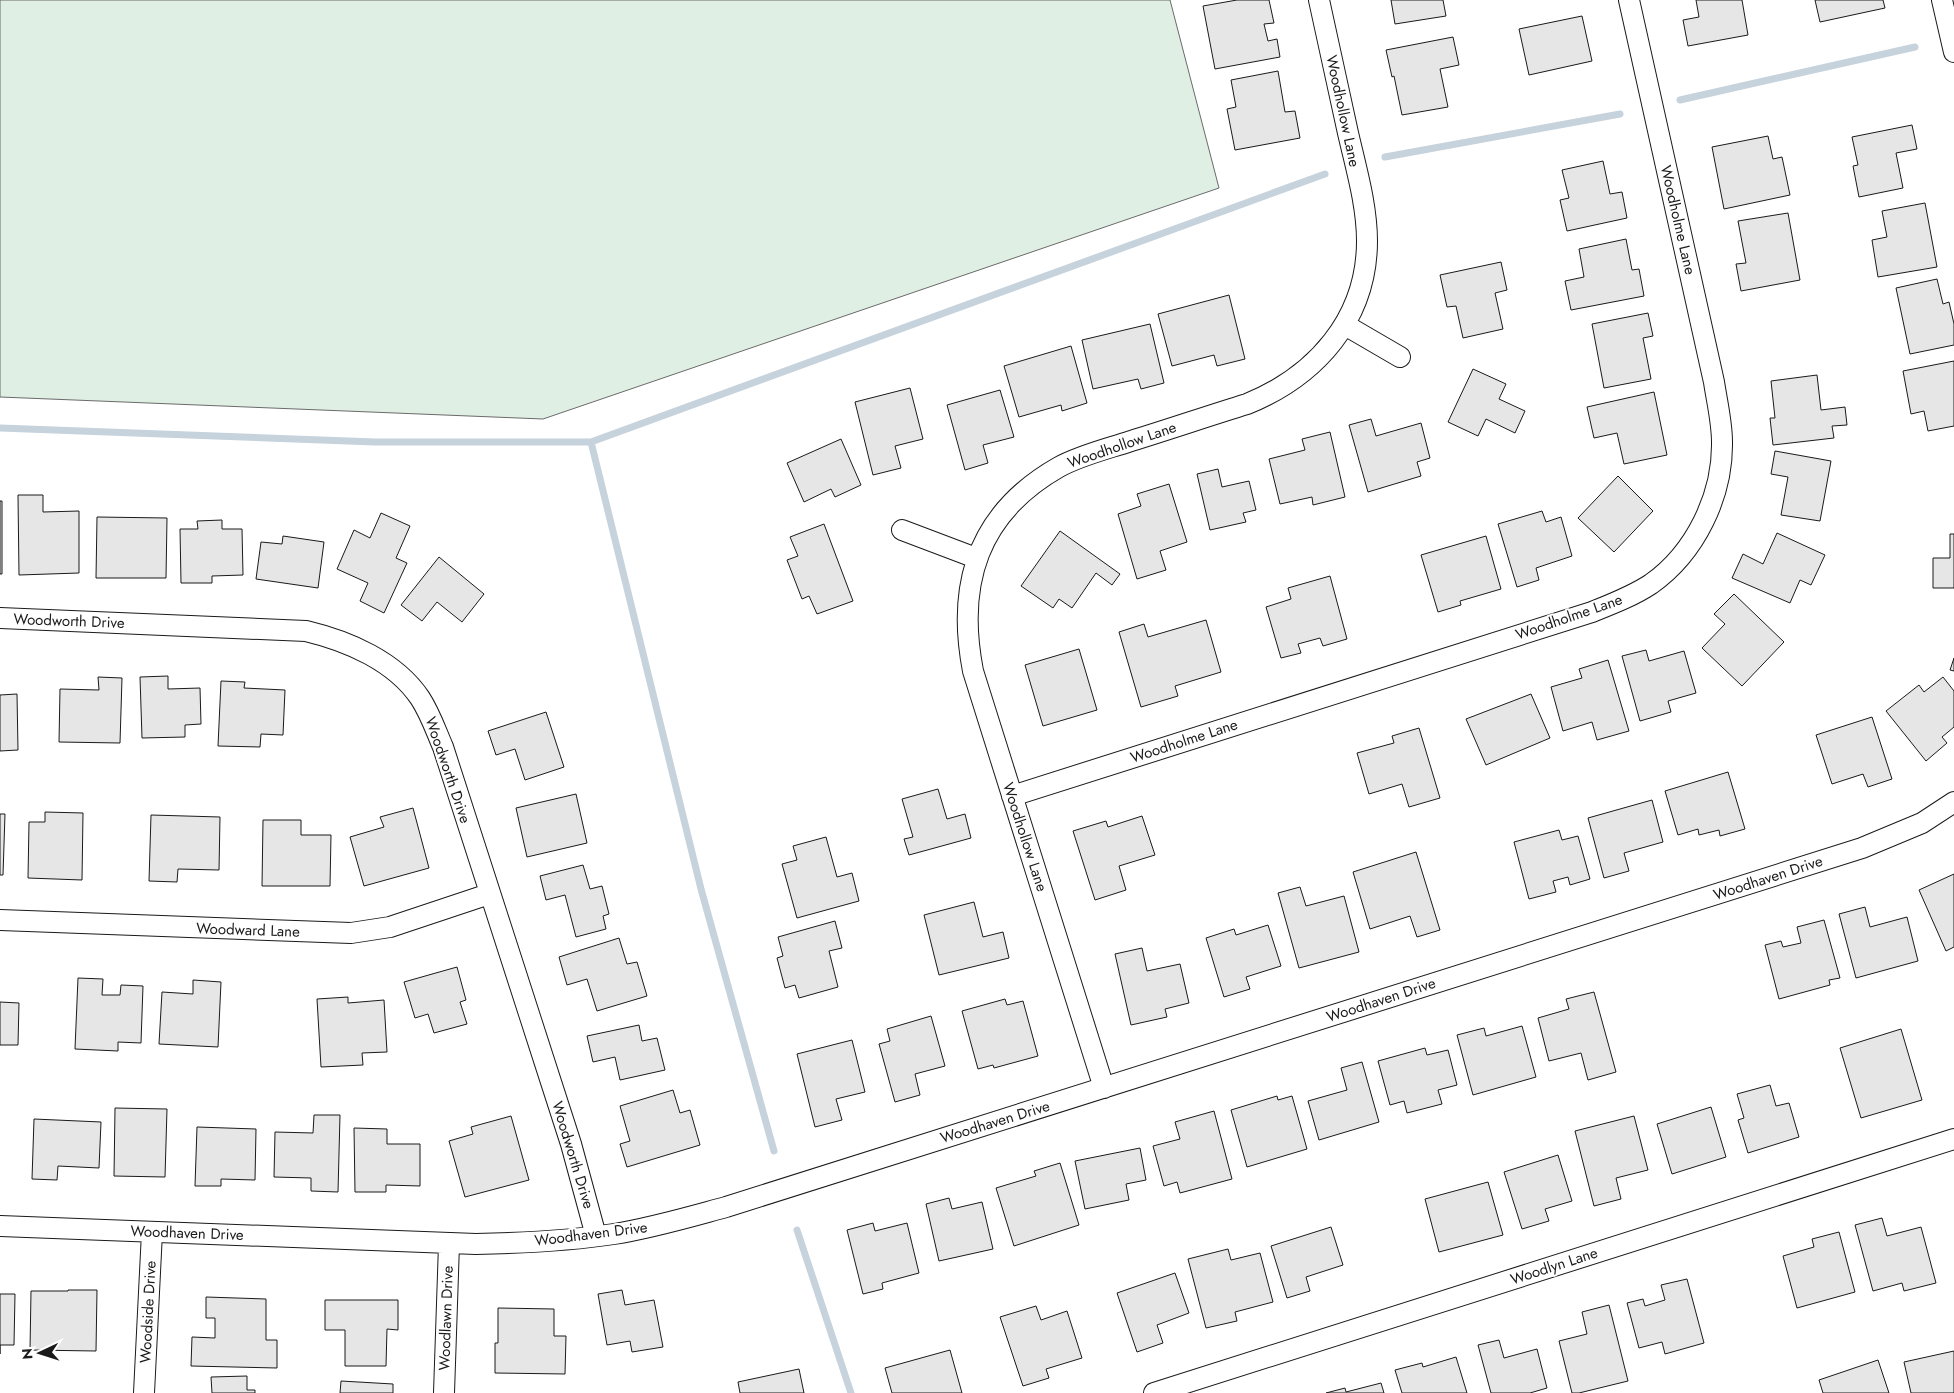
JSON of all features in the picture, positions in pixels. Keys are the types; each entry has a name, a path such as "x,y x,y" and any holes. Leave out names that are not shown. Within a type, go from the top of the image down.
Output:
{"street":[{"name":"Woodhollow Lane","path":"1104,1088 976,685 966,622 969,587 976,558 990,531 1008,508 1025,491 1050,473 1080,458 1247,404 1268,395 1288,384 1309,368 1329,347 1345,326 1356,301 1363,273 1367,242 1366,229 1360,189 1319,0"},
{"name":"Woodholme Lane","path":"1012,796 1592,612 1624,599 1651,584 1688,547 1706,514 1719,479 1722,442 1721,423 1714,382 1629,0"},
{"path":"1942,0 1954,52"},
{"path":"1345,326 1400,357"},
{"path":"902,530 976,558"},
{"name":"Woodworth Drive","path":"0,618 306,631 336,640 369,654 406,682 421,699 443,748 571,1144 596,1236"},
{"name":"Woodhaven Drive","path":"0,1226 449,1244 503,1243 596,1236 659,1224 726,1207 1862,848 1916,826 1954,802"},
{"name":"Woodward Lane","path":"0,920 351,933 403,924 489,894"},
{"name":"Woodlyn Lane","path":"1154,1393 1954,1138"},
{"name":"Woodside Drive","path":"144,1393 152,1232"},
{"name":"Woodlawn Drive","path":"444,1393 449,1244"}],"green space":[{"path":"0,0 1170,0 1219,188 543,419 0,397"}],"building":[{"path":"1237,0 1269,0 1274,23 1264,24 1268,41 1277,39 1280,57 1215,69 1203,6"},
{"path":"1391,0 1443,0 1446,16 1395,24"},
{"path":"1696,0 1742,0 1748,35 1688,46 1683,20 1699,17"},
{"path":"1815,0 1883,0 1885,8 1820,22"},
{"path":"1582,16 1592,61 1529,75 1519,29"},
{"path":"1453,37 1459,65 1440,69 1448,107 1402,115 1394,76 1392,77 1386,50"},
{"path":"1278,71 1285,112 1295,111 1300,138 1235,150 1227,109 1236,107 1231,80"},
{"path":"1912,125 1917,149 1896,153 1903,188 1859,197 1853,166 1858,165 1852,137"},
{"path":"1768,136 1773,159 1782,157 1790,195 1724,209 1712,147"},
{"path":"1603,161 1610,194 1622,192 1627,218 1567,231 1560,200 1569,198 1562,170"},
{"path":"1925,203 1937,267 1878,277 1872,240 1887,237 1882,211"},
{"path":"1788,213 1800,280 1741,291 1736,264 1746,263 1738,221"},
{"path":"1626,239 1632,270 1639,269 1644,296 1571,310 1565,281 1584,277 1579,249"},
{"path":"1501,262 1507,290 1495,293 1503,329 1463,338 1456,306 1447,307 1440,275"},
{"path":"1937,279 1943,304 1949,302 1954,324 1954,345 1910,354 1896,288"},
{"path":"1229,295 1245,359 1217,366 1214,355 1172,366 1158,314"},
{"path":"1648,313 1653,336 1643,338 1651,379 1604,388 1592,324"},
{"path":"1150,324 1164,383 1141,389 1138,379 1093,389 1082,340"},
{"path":"1071,346 1087,403 1062,411 1061,405 1019,417 1004,366"},
{"path":"1954,361 1954,426 1928,431 1924,411 1911,414 1903,371"},
{"path":"1473,369 1506,384 1499,399 1525,411 1515,433 1486,419 1478,436 1448,422"},
{"path":"1817,375 1821,410 1845,407 1847,425 1832,426 1834,438 1773,445 1770,418 1775,418 1771,381"},
{"path":"910,388 923,439 895,446 901,468 873,475 855,402"},
{"path":"1000,390 1014,437 983,445 988,463 965,470 947,405"},
{"path":"1654,392 1667,455 1624,464 1617,433 1594,438 1587,407"},
{"path":"1371,419 1376,436 1421,423 1430,458 1417,462 1421,476 1368,492 1349,425"},
{"path":"1330,432 1345,497 1313,505 1312,497 1280,504 1269,459 1305,450 1302,439"},
{"path":"841,439 861,485 835,497 831,489 804,502 787,463"},
{"path":"1775,451 1831,461 1820,521 1781,515 1788,477 1771,474"},
{"path":"1218,469 1222,487 1249,481 1256,510 1243,513 1246,522 1210,530 1197,474"},
{"path":"1618,476 1653,511 1614,552 1578,518"},
{"path":"1169,484 1187,542 1160,551 1166,570 1137,579 1118,514 1141,506 1137,494"},
{"path":"18,495 43,495 43,512 79,511 79,573 19,575"},
{"path":"0,501 2,501 2,574 0,574"},
{"path":"1542,511 1546,522 1561,517 1572,556 1536,568 1539,580 1517,587 1498,524"},
{"path":"381,513 410,526 396,558 407,563 384,613 360,601 368,583 337,569 354,530 370,538"},
{"path":"97,517 167,518 166,578 96,578"},
{"path":"222,520 222,529 242,529 243,575 212,576 212,583 181,583 180,529 198,529 197,521"},
{"path":"824,524 853,601 817,614 809,596 802,599 787,560 798,556 790,537"},
{"path":"1060,531 1120,574 1112,585 1096,573 1072,608 1059,599 1053,608 1021,586"},
{"path":"1777,533 1825,555 1811,585 1800,580 1790,603 1732,578 1743,554 1763,564"},
{"path":"1950,534 1954,534 1954,588 1933,588 1933,558 1950,558"},
{"path":"283,536 324,542 318,588 256,579 261,542 282,544"},
{"path":"1486,536 1501,589 1460,601 1461,605 1438,612 1421,555"},
{"path":"439,557 484,594 462,622 437,602 422,621 401,605"},
{"path":"1330,576 1347,639 1323,646 1320,638 1298,644 1301,653 1281,658 1266,607 1291,599 1288,588"},
{"path":"1734,594 1784,642 1742,686 1702,648 1725,624 1714,614"},
{"path":"1206,620 1221,672 1175,686 1178,696 1141,707 1119,632 1144,624 1148,637"},
{"path":"1079,649 1097,710 1043,726 1025,665"},
{"path":"1646,650 1649,661 1684,651 1696,693 1668,701 1671,712 1640,721 1622,656"},
{"path":"1954,658 1954,671 1950,670"},
{"path":"1608,660 1629,731 1597,740 1592,722 1563,731 1551,687 1582,678 1579,669"},
{"path":"168,676 168,689 200,688 201,724 185,725 185,737 142,738 140,677"},
{"path":"98,677 122,678 120,743 59,742 60,689 99,690"},
{"path":"1943,677 1954,691 1954,727 1942,737 1947,743 1926,761 1886,711 1919,685 1924,692"},
{"path":"221,681 245,682 244,688 285,690 283,735 261,734 260,747 218,746"},
{"path":"17,694 18,750 0,751 0,695"},
{"path":"1531,694 1550,738 1486,765 1466,719"},
{"path":"546,712 564,767 525,780 515,749 496,755 488,731"},
{"path":"1872,717 1892,779 1868,787 1863,774 1832,784 1816,735"},
{"path":"1419,728 1440,798 1409,807 1402,784 1369,794 1357,753 1394,743 1392,736"},
{"path":"1728,772 1745,829 1720,836 1719,830 1699,835 1698,829 1678,835 1665,791"},
{"path":"938,789 947,819 965,814 971,838 909,855 904,839 913,837 902,799"},
{"path":"576,794 587,843 527,857 516,808"},
{"path":"1652,800 1663,842 1624,853 1629,871 1604,878 1588,818"},
{"path":"413,808 429,868 364,886 350,837 384,827 380,817"},
{"path":"45,812 83,813 82,880 28,878 29,822 45,822"},
{"path":"0,814 5,814 3,875 0,875"},
{"path":"151,815 220,817 219,870 178,869 177,882 149,881"},
{"path":"1142,816 1155,855 1119,866 1126,890 1095,900 1073,831 1106,821 1108,827"},
{"path":"263,820 301,820 301,835 331,835 330,886 262,886"},
{"path":"1559,830 1562,840 1578,836 1590,879 1570,885 1568,877 1553,881 1556,892 1529,899 1514,842"},
{"path":"826,837 837,877 852,873 859,901 797,918 782,864 797,860 793,846"},
{"path":"1416,852 1440,930 1417,937 1410,916 1370,929 1353,872"},
{"path":"583,865 590,889 602,886 609,914 603,916 606,929 576,937 565,895 546,900 540,876"},
{"path":"1954,874 1954,947 1946,951 1919,890"},
{"path":"1300,887 1306,906 1344,896 1359,952 1299,968 1278,893"},
{"path":"974,902 983,937 1003,932 1009,958 939,975 924,915"},
{"path":"1865,907 1870,927 1907,917 1918,961 1856,978 1839,914"},
{"path":"1824,920 1840,978 1829,980 1830,985 1779,999 1765,945 1781,941 1783,947 1801,943 1797,927"},
{"path":"835,921 842,948 829,951 838,987 799,998 795,985 785,988 777,958 783,956 778,937"},
{"path":"1268,925 1281,966 1246,977 1250,989 1224,997 1206,938 1234,929 1236,935"},
{"path":"619,938 627,964 637,962 647,996 597,1011 587,979 567,985 559,957"},
{"path":"1142,948 1147,971 1180,964 1189,1003 1165,1009 1167,1017 1131,1025 1115,954"},
{"path":"457,967 466,1000 460,1002 467,1024 434,1033 428,1014 415,1018 404,982"},
{"path":"78,978 103,979 102,995 120,995 121,985 143,986 141,1043 118,1042 118,1051 75,1049"},
{"path":"193,980 221,982 218,1047 159,1044 162,992 193,994"},
{"path":"1594,992 1616,1072 1588,1080 1581,1053 1549,1061 1538,1018 1569,1009 1566,999"},
{"path":"348,997 348,1003 384,1000 387,1052 362,1053 363,1065 321,1067 317,999"},
{"path":"1005,999 1007,1005 1023,1001 1038,1056 994,1068 993,1065 978,1069 962,1011"},
{"path":"0,1002 19,1003 18,1045 0,1045"},
{"path":"931,1016 945,1066 915,1074 920,1095 895,1102 879,1044 890,1041 887,1029"},
{"path":"639,1025 642,1041 657,1038 665,1070 620,1080 615,1057 593,1062 587,1036"},
{"path":"1522,1026 1536,1077 1473,1095 1457,1035 1484,1028 1486,1036"},
{"path":"1901,1029 1922,1100 1861,1118 1840,1048"},
{"path":"852,1040 865,1092 836,1099 842,1120 815,1127 797,1054"},
{"path":"1425,1048 1427,1055 1448,1050 1457,1085 1438,1090 1442,1104 1407,1113 1404,1101 1390,1105 1378,1061"},
{"path":"1362,1062 1379,1122 1319,1140 1308,1101 1347,1090 1341,1068"},
{"path":"1770,1085 1776,1106 1789,1103 1799,1137 1748,1153 1738,1120 1744,1118 1737,1094"},
{"path":"673,1090 680,1113 690,1110 700,1145 627,1167 620,1144 630,1141 620,1106"},
{"path":"1277,1096 1278,1100 1292,1096 1307,1149 1247,1167 1231,1110"},
{"path":"1711,1107 1726,1157 1672,1174 1657,1124"},
{"path":"115,1108 167,1109 165,1177 114,1176"},
{"path":"1214,1111 1232,1179 1180,1193 1177,1182 1164,1186 1153,1146 1180,1139 1175,1122"},
{"path":"314,1115 340,1115 338,1192 311,1191 311,1178 274,1177 275,1132 313,1133"},
{"path":"511,1116 529,1180 465,1197 449,1141 473,1134 471,1127"},
{"path":"1634,1116 1648,1170 1616,1178 1621,1199 1594,1206 1575,1131"},
{"path":"34,1119 101,1122 99,1168 58,1166 57,1180 32,1179"},
{"path":"197,1127 256,1129 255,1180 221,1179 221,1186 195,1186"},
{"path":"354,1128 387,1129 387,1144 420,1144 420,1186 386,1185 386,1192 355,1192"},
{"path":"1140,1148 1146,1180 1126,1184 1129,1200 1085,1209 1075,1161"},
{"path":"1558,1155 1572,1201 1545,1209 1549,1221 1522,1229 1504,1172"},
{"path":"1060,1163 1079,1225 1014,1246 996,1188 1036,1176 1034,1171"},
{"path":"1488,1182 1503,1235 1439,1252 1425,1199"},
{"path":"949,1198 952,1209 982,1202 993,1249 939,1261 926,1204"},
{"path":"1882,1218 1887,1236 1921,1227 1936,1283 1904,1291 1902,1283 1873,1291 1855,1225"},
{"path":"873,1223 875,1231 907,1223 919,1273 882,1283 883,1289 863,1294 847,1230"},
{"path":"1331,1227 1343,1265 1306,1277 1310,1291 1287,1298 1271,1246"},
{"path":"1839,1232 1855,1292 1797,1308 1783,1256 1814,1247 1812,1239"},
{"path":"1228,1249 1231,1260 1260,1253 1273,1302 1235,1312 1237,1321 1206,1328 1188,1259"},
{"path":"1175,1273 1189,1313 1157,1325 1163,1343 1137,1352 1117,1293"},
{"path":"1687,1279 1704,1343 1665,1354 1662,1342 1639,1348 1627,1303 1643,1299 1645,1306 1665,1300 1661,1285"},
{"path":"97,1290 96,1351 30,1350 31,1291"},
{"path":"622,1290 625,1305 654,1300 663,1347 632,1352 630,1341 607,1345 598,1294"},
{"path":"0,1294 15,1294 14,1345 0,1345"},
{"path":"206,1297 266,1299 266,1340 277,1340 277,1368 191,1366 192,1337 215,1338 215,1318 206,1318"},
{"path":"325,1300 398,1300 398,1330 387,1329 386,1366 345,1366 345,1330 325,1330"},
{"path":"1609,1305 1628,1381 1572,1393 1559,1341 1587,1334 1582,1312"},
{"path":"1036,1306 1041,1320 1067,1311 1082,1358 1046,1369 1049,1378 1023,1386 1000,1317"},
{"path":"498,1308 554,1309 554,1336 566,1336 565,1374 495,1373 495,1343 498,1343"},
{"path":"1499,1340 1504,1358 1537,1349 1547,1388 1530,1393 1491,1393 1478,1345"},
{"path":"950,1350 962,1393 892,1393 885,1368"},
{"path":"1954,1351 1954,1393 1911,1393 1904,1362"},
{"path":"1456,1357 1467,1393 1402,1393 1395,1370 1422,1363 1423,1367"},
{"path":"1878,1360 1889,1393 1823,1393 1819,1380"},
{"path":"799,1369 804,1393 740,1393 738,1382"},
{"path":"247,1376 247,1390 255,1390 255,1393 212,1393 211,1377"},
{"path":"341,1381 393,1384 393,1393 340,1393"},
{"path":"1381,1383 1384,1393 1326,1393 1345,1388 1346,1392"}],"waterway":[{"path":"1680,100 1915,47"},
{"path":"1385,157 1620,114"},
{"path":"0,428 375,442 591,442 1325,174"},
{"path":"591,442 701,889 774,1151"},
{"path":"797,1230 851,1393"}]}
